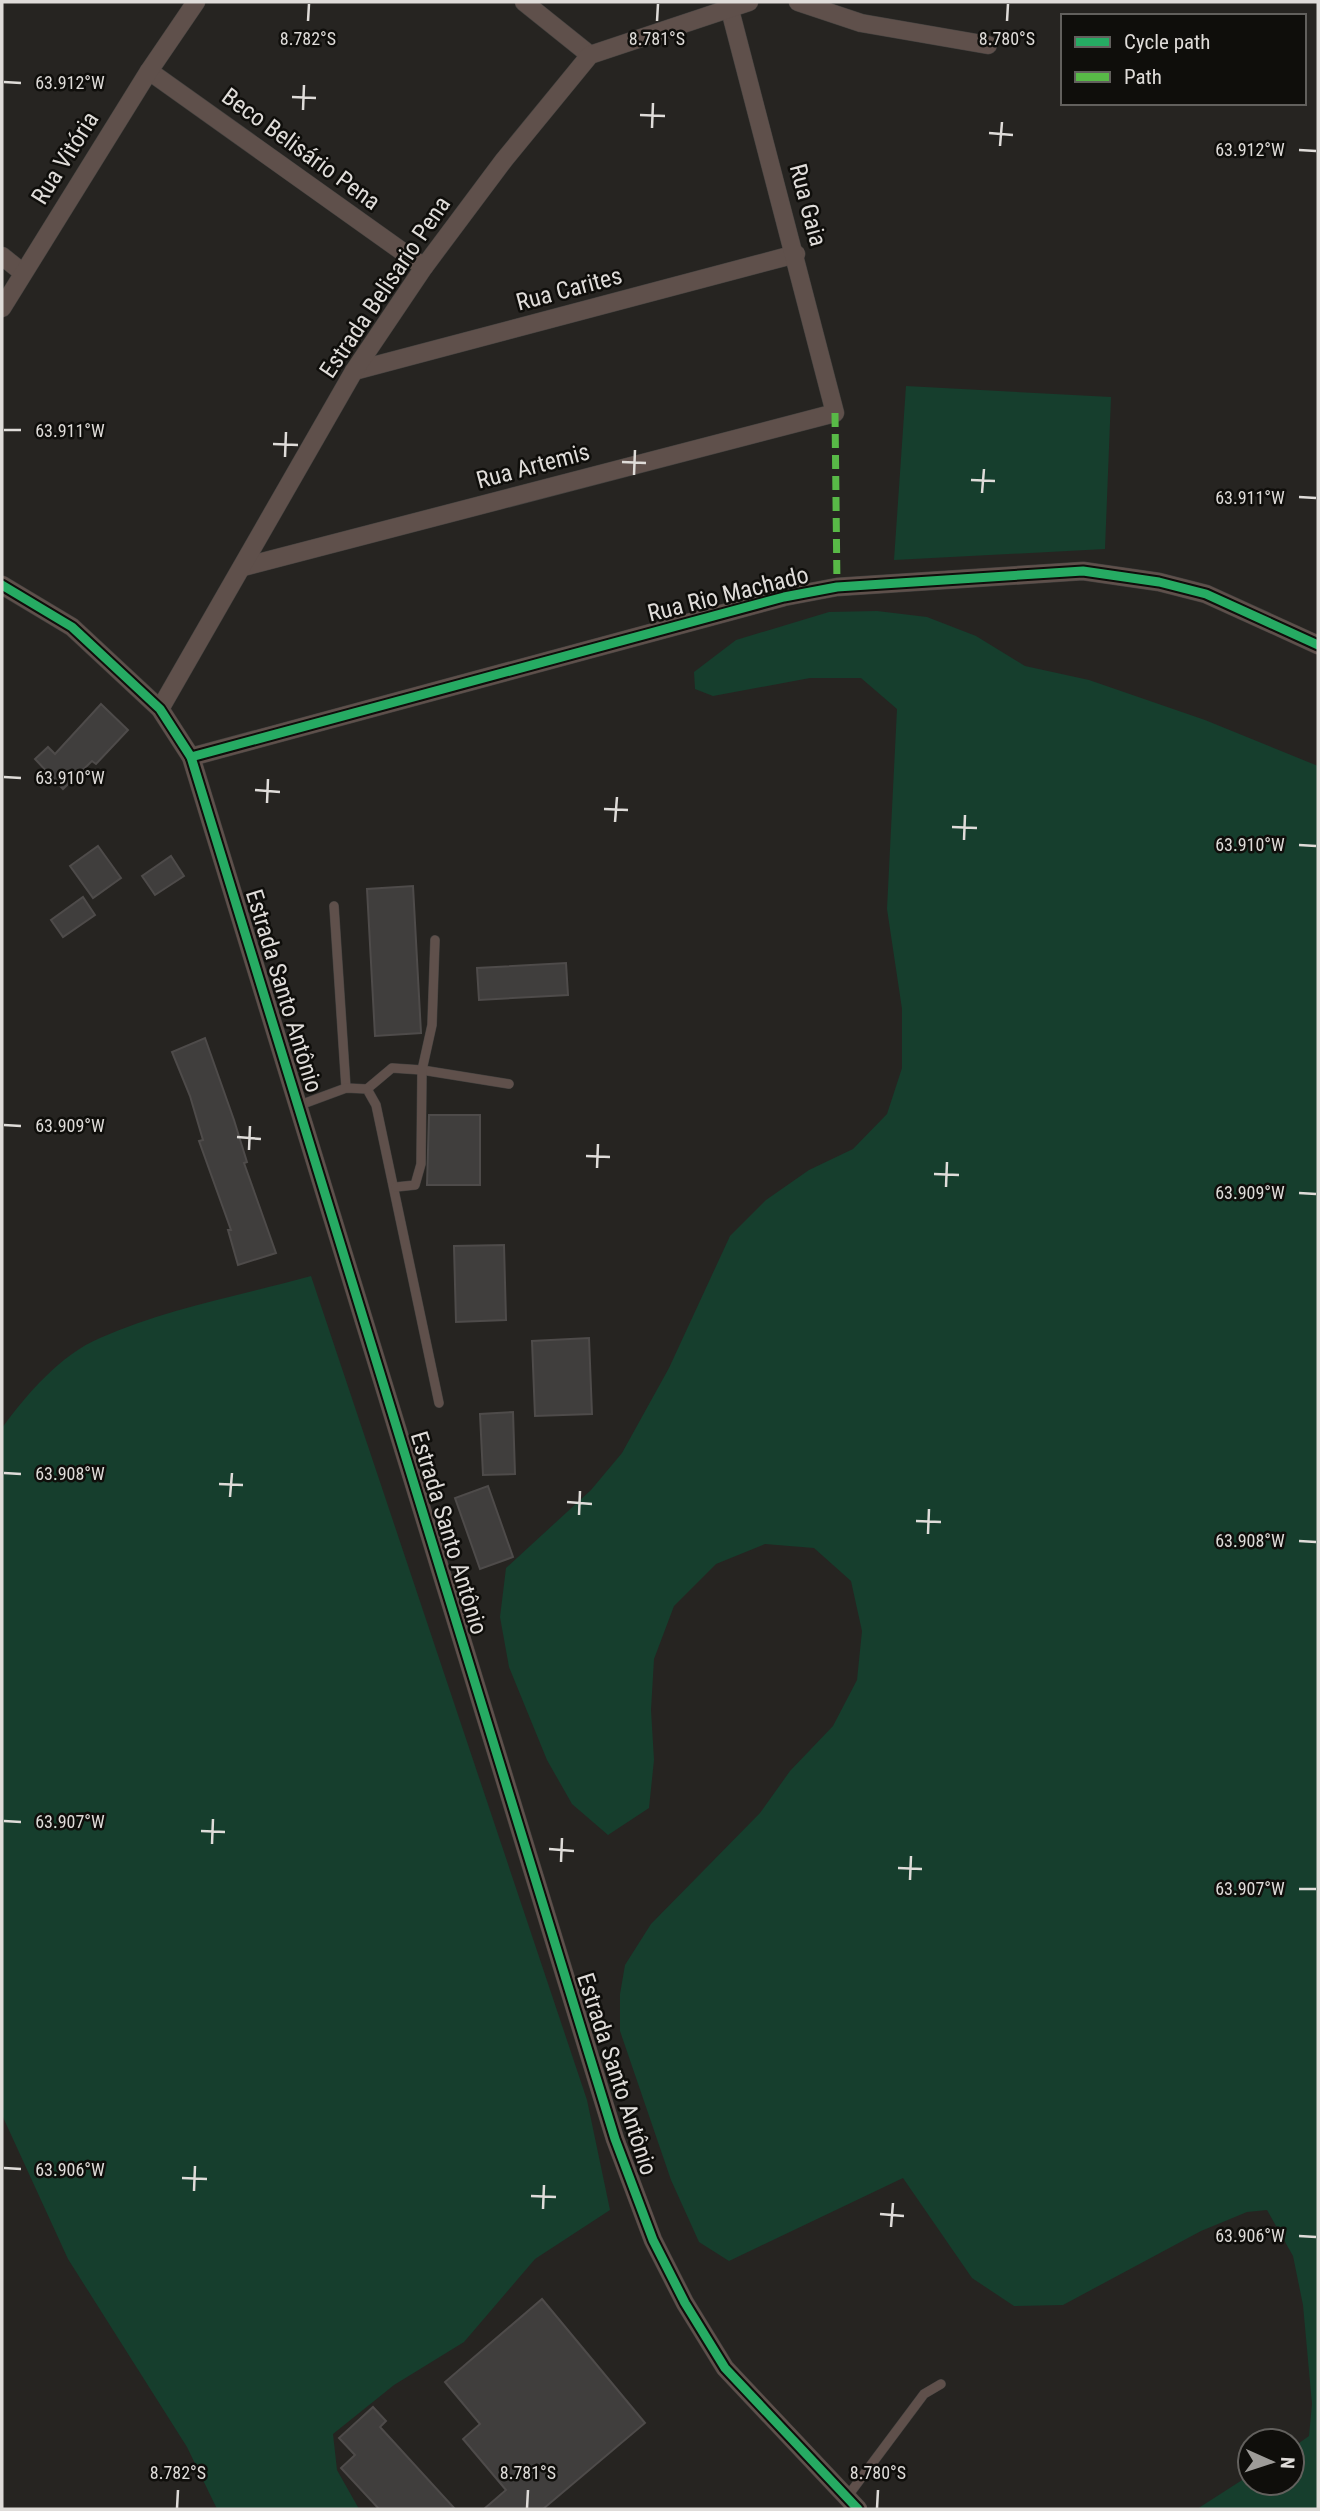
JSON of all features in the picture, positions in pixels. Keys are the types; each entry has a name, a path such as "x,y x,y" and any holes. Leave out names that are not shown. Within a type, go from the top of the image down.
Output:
{"street":[{"name":"Rua Vitória","path":"2,308 149,71 196,2"},
{"path":"524,2 590,55 749,2"},
{"path":"799,2 861,23 988,45"},
{"name":"Rua Gaia","path":"730,10 796,254 835,413"},
{"name":"Estrada Belisario Pena","path":"160,709 354,371 424,267 503,160 590,55"},
{"name":"Beco Belisário Pena","path":"149,71 424,267"},
{"name":"Rua Carites","path":"354,371 796,254"},
{"path":"2,256 22,272"},
{"name":"Rua Artemis","path":"243,567 835,413"},
{"name":"Rua Rio Machado","path":"191,757 771,601 837,587 1083,571 1159,582 1206,594 1318,645"},
{"name":"Estrada Santo Antônio","path":"2,585 72,627 160,709 191,757 611,2126 653,2240 685,2303 725,2368 853,2503"}],"lane":[{"path":"334,906 346,1088"},
{"path":"396,1187 415,1185 418,1180 422,1070 432,1025 435,940"},
{"path":"299,1105 346,1088 368,1089 392,1068 509,1084"},
{"path":"368,1089 376,1105 396,1187 439,1403"},
{"path":"853,2503 881,2447 908,2418 923,2394 941,2384"}],"green space":[{"path":"906,386 1111,397 1105,549 894,560"},
{"path":"877,611 927,617 976,636 1025,666 1089,680 1205,720 1318,766 1318,2509 1197,2509 1236,2484 1236,2497 1306,2497 1306,2438 1309,2436 1312,2404 1303,2305 1293,2256 1267,2210 1247,2212 1201,2231 1063,2305 1014,2306 972,2278 903,2178 729,2261 699,2242 671,2180 620,2031 620,1994 625,1965 651,1924 760,1813 790,1771 833,1726 857,1680 862,1631 851,1581 814,1548 765,1544 716,1564 674,1606 654,1659 651,1710 654,1760 649,1808 608,1835 572,1804 547,1760 509,1667 500,1617 506,1568 591,1490 622,1453 669,1368 730,1236 766,1200 809,1170 853,1149 887,1114 902,1068 902,1009 887,909 897,709 861,678 810,678 713,696 695,689 694,672 736,640 829,612"},
{"path":"311,1276 587,2100 610,2210 535,2259 464,2342 394,2385 333,2434 337,2470 359,2509 217,2509 187,2447 68,2259 2,2115 2,1428 45,1377 85,1345 150,1319"}],"building":[{"path":"101,704 128,730 96,764 92,761 63,789 35,759 48,747 55,754"},
{"path":"98,846 121,878 93,898 70,866"},
{"path":"171,856 184,876 155,895 142,876"},
{"path":"413,886 421,1033 375,1036 367,889"},
{"path":"83,897 95,915 63,937 51,920"},
{"path":"566,963 568,995 479,1000 477,968"},
{"path":"205,1038 234,1120 247,1162 244,1163 276,1253 238,1265 228,1230 231,1230 199,1141 203,1140 190,1096 172,1052"},
{"path":"429,1115 480,1115 480,1185 427,1185"},
{"path":"504,1245 506,1320 456,1322 454,1246"},
{"path":"589,1338 592,1414 535,1416 532,1341"},
{"path":"513,1412 515,1474 483,1475 480,1414"},
{"path":"488,1486 513,1557 480,1569 455,1498"},
{"path":"542,2299 645,2423 543,2509 484,2509 506,2490 463,2439 480,2424 445,2382"},
{"path":"373,2407 386,2421 380,2427 455,2509 379,2509 341,2468 355,2455 339,2438"}],"marked path":[{"path":"835,413 837,587"}],"cycle path":[{"path":"191,757 784,597 837,587 1083,571 1159,582 1206,594 1318,645"},
{"path":"2,585 72,627 160,709 191,757 615,2139 653,2240 685,2303 725,2368 858,2509"}]}
